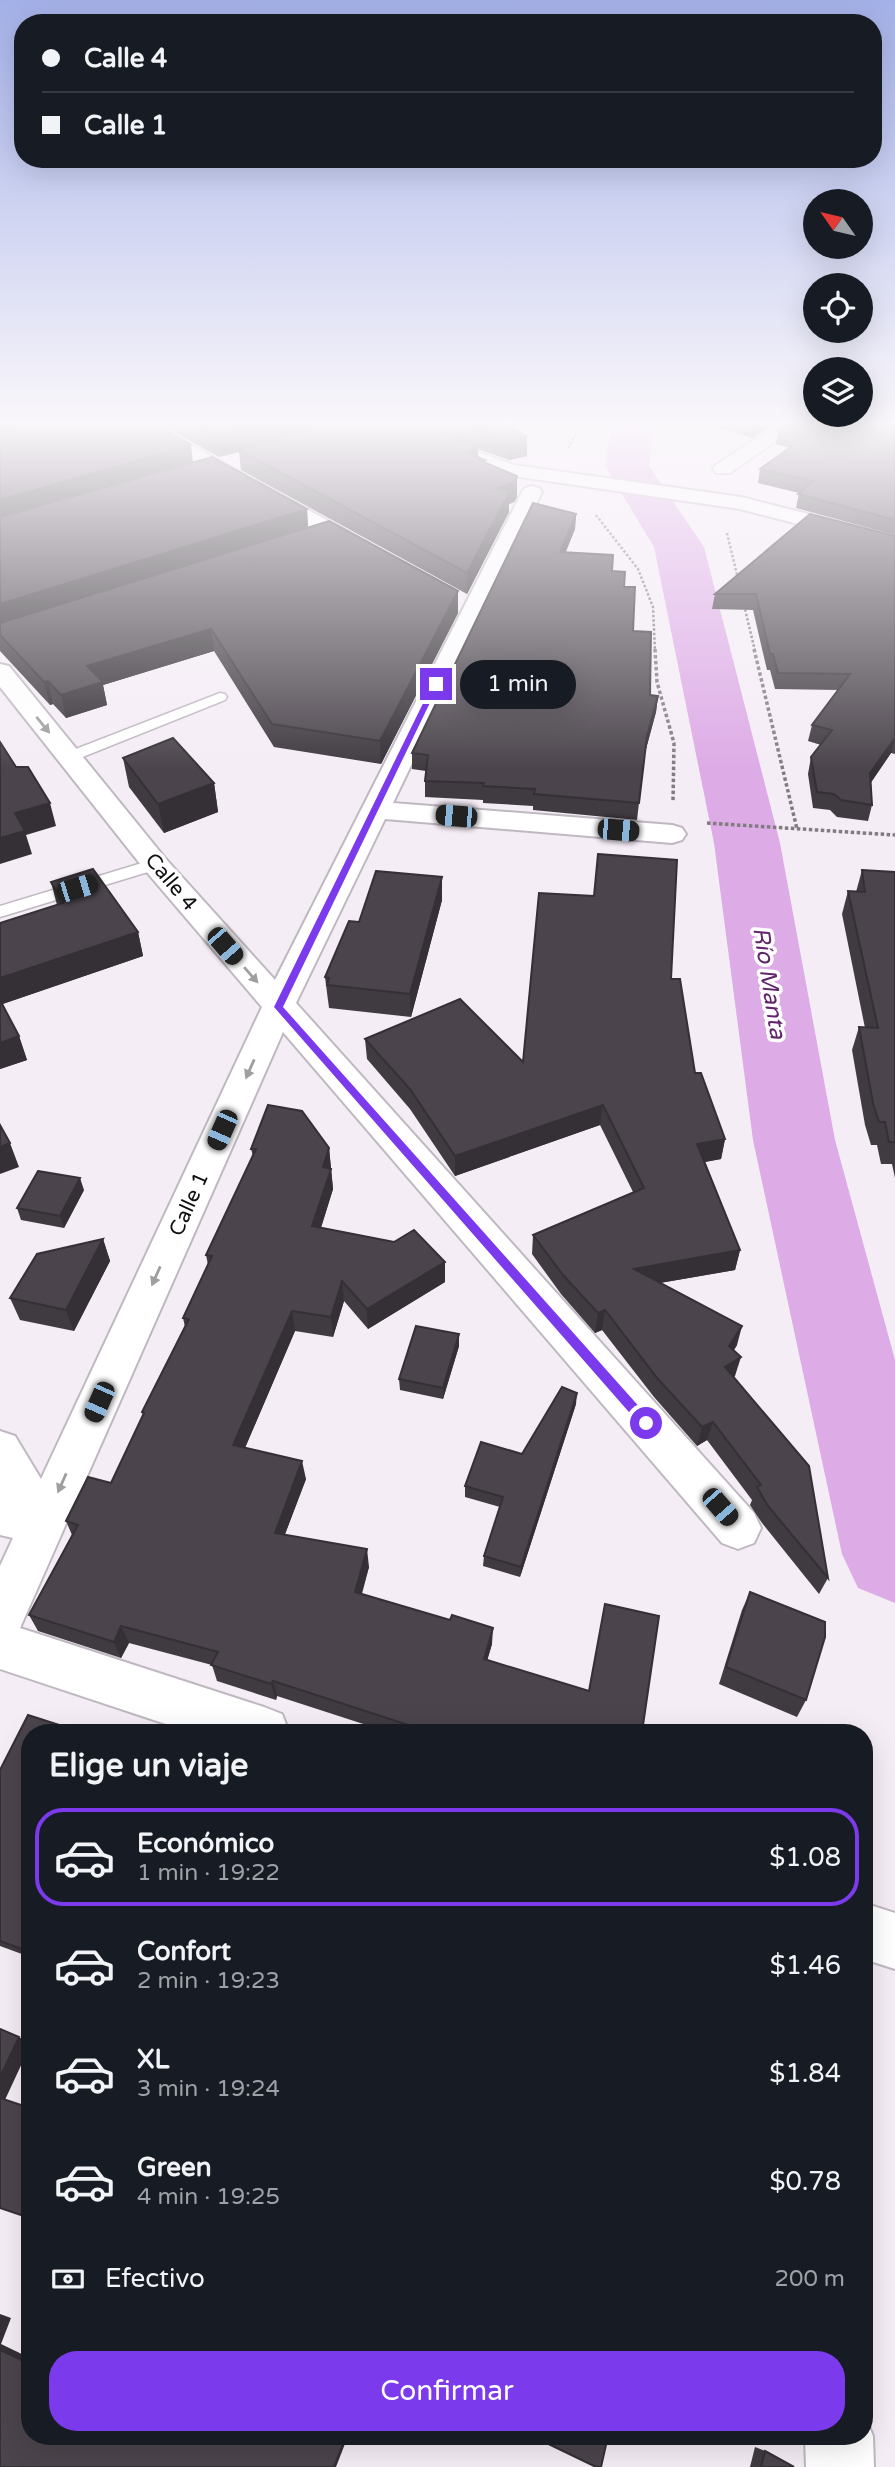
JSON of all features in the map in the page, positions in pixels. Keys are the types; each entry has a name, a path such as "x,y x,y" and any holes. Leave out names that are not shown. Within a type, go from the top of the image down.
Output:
{"street":[{"path":"305,541 310,539"},
{"path":"344,539 378,558"},
{"name":"Calle 1","path":"0,1618 278,1007 376,810 466,606 511,539"},
{"name":"Calle 4","path":"0,671 155,863 278,1007 738,1528"},
{"path":"376,810 672,827"},
{"path":"0,1450 43,1525"},
{"path":"0,1514 43,1525"},
{"path":"0,1645 240,1724"},
{"path":"839,2445 840,2467"}],"lane":[{"path":"69,757 220,697"},
{"path":"0,912 155,863"}],"path":[{"path":"617,539 638,569 653,607 657,682 674,743 672,827 795,829 895,835"},
{"path":"729,539 741,591"},
{"path":"744,604 795,829"}],"building":[{"path":"0,539 210,539 0,604"},
{"path":"271,539 362,539 458,591 380,741 272,724 211,629 87,666 103,682 61,695 48,681 44,682 0,635 0,623"},
{"path":"404,539 485,539 467,573"},
{"path":"516,539 565,539 560,552 613,555 612,571 625,572 624,587 635,587 633,631 651,632 650,695 658,696 647,736 639,803 534,794 535,789 483,786 484,783 425,781 428,755 412,753"},
{"path":"780,539 895,539 895,738 870,773 872,805 841,800 834,794 817,792 811,757 832,730 812,725 850,674 778,673 773,654 770,654 756,594 715,594"},
{"path":"173,738 214,783 158,804 123,758"},
{"path":"0,742 16,767 28,767 50,803 15,813 25,831 0,838"},
{"path":"598,854 677,860 671,979 680,979 695,1073 701,1073 725,1139 697,1144 740,1250 634,1269 742,1326 729,1346 741,1357 725,1367 809,1466 828,1578 768,1506 757,1487 761,1485 713,1422 702,1427 658,1379 605,1310 598,1313 563,1275 533,1235 644,1188 603,1105 455,1156 410,1089 365,1039 460,999 523,1062 539,893 594,896"},
{"path":"93,869 138,932 0,978 0,923 63,903 51,882"},
{"path":"862,870 895,872 895,1142 889,1142 885,1122 879,1122 873,1103 859,1027 878,1028 848,891 865,892"},
{"path":"376,871 442,877 410,994 327,985 329,978 325,977 349,921 359,922"},
{"path":"0,1000 19,1036 0,1043"},
{"path":"268,1105 302,1111 329,1148 323,1167 331,1169 312,1226 394,1242 414,1230 445,1262 367,1309 342,1281 331,1317 292,1311 233,1445 302,1461 275,1533 367,1549 355,1592 450,1620 452,1615 493,1628 484,1659 589,1691 605,1604 659,1616 643,1724 406,1724 273,1681 271,1684 211,1665 218,1652 121,1626 114,1642 29,1615 78,1525 66,1521 88,1477 111,1483 144,1413 142,1412 189,1319 183,1318 212,1256 206,1255 256,1149 251,1149"},
{"path":"0,1125 10,1143 0,1147"},
{"path":"38,1171 80,1178 60,1216 17,1208"},
{"path":"103,1239 66,1310 10,1298 37,1254"},
{"path":"416,1326 459,1334 443,1388 399,1379"},
{"path":"562,1387 577,1393 521,1567 484,1556 503,1497 465,1486 481,1442 522,1454"},
{"path":"750,1592 825,1622 825,1637 806,1700 726,1667"},
{"path":"28,1715 56,1724 23,1724"},
{"path":"21,1729 21,1949 0,1941 0,1770"},
{"path":"0,2029 19,2037 0,2077"},
{"path":"0,2098 21,2105 21,2215 0,2208"},
{"path":"0,2350 21,2360 21,2445 343,2445 334,2467 0,2467"},
{"path":"551,2445 606,2445 601,2467"},
{"path":"765,2451 794,2467 761,2467"}],"waterway":[{"name":"Río Manta","path":"674,539 679,547 747,843 794,1140 895,1554"}],"route":[{"path":"436,684 278,1007 646,1423"}]}
